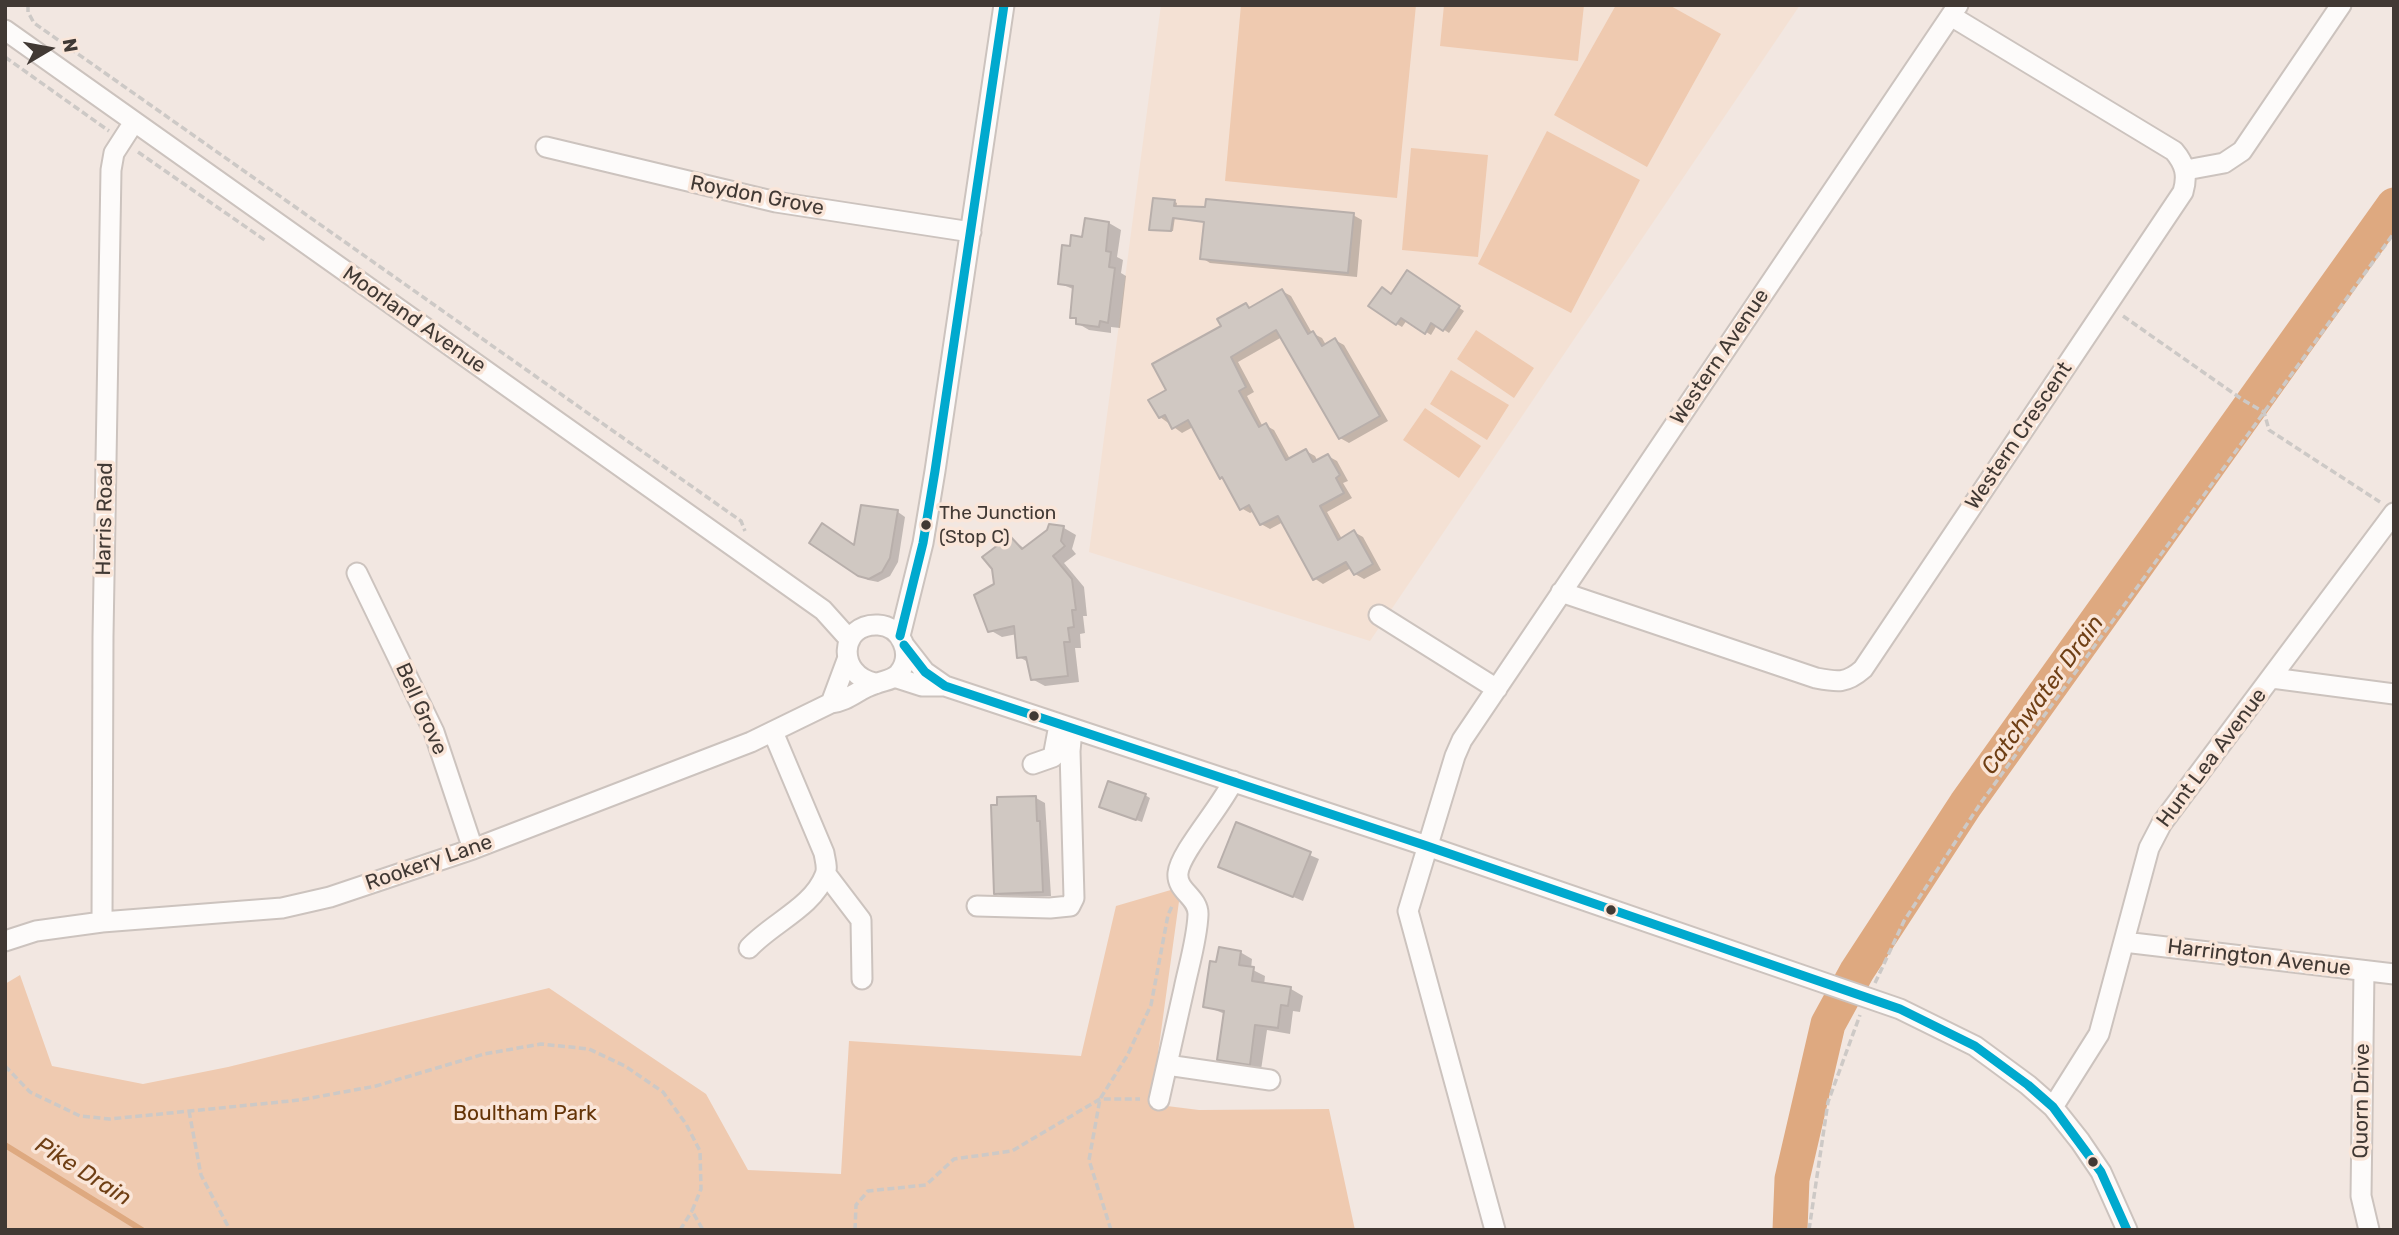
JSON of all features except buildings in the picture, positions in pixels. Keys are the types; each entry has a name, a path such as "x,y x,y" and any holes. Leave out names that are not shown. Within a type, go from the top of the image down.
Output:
{"street":[{"path":"884,680 904,663 902,641 945,473 971,232 1004,5"},
{"path":"1955,11 2174,150 2186,170 2224,163 2242,151 2341,5"},
{"name":"Western Avenue","path":"1495,1230 1408,911 1455,756 1462,740 1561,592 1955,11"},
{"name":"Moorland Avenue","path":"5,30 753,559 823,610 850,640"},
{"name":"Harris Road","path":"102,922 103,636 111,170 114,153 134,122"},
{"name":"Roydon Grove","path":"546,147 776,202 971,232"},
{"name":"Western Crescent","path":"1561,592 1816,678 1836,682 1853,678 1863,669 2183,192 2186,170"},
{"name":"Hunt Lea Avenue","path":"2053,1107 2099,1034 2149,848 2162,823 2272,678 2388,508"},
{"name":"Bell Grove","path":"357,573 434,732 473,849"},
{"path":"915,583 877,625 856,632 850,640 848,660 857,677 944,685"},
{"name":"Moorland Avenue","path":"823,610 858,623 877,625"},
{"path":"1379,615 1497,689"},
{"path":"877,625 895,631 925,673 944,685 1233,780 1900,1009 1975,1046 2053,1107 2101,1172 2127,1230"},
{"path":"831,703 848,660"},
{"path":"2272,678 2394,694"},
{"name":"Rookery Lane","path":"5,941 36,931 102,922 282,908 330,897 473,849 773,732 831,703 844,702 884,680"},
{"path":"1033,764 1053,757 1066,727"},
{"path":"977,906 1050,908 1070,906 1074,898 1070,751 1066,727"},
{"path":"749,948 761,935 810,899 825,874 824,853 773,732"},
{"path":"1152,1099 1167,1065 1192,955 1198,914 1193,898 1181,887 1178,872 1189,848 1227,795 1233,780"},
{"path":"825,874 861,920 862,979"},
{"name":"Harrington Avenue","path":"2124,942 2394,974"},
{"name":"Quorn Drive","path":"2364,971 2361,1196 2369,1230"},
{"path":"1167,1065 1270,1080"}],"path":[{"path":"27,5 34,23 741,521 753,559"},
{"path":"1809,1230 1828,1102 1865,996 1904,921 1980,804 2394,233"},
{"path":"2107,305 2264,412 2269,429 2388,508"},
{"path":"1111,1230 1089,1160 1100,1099 1127,1056 1151,1005 1168,915 1181,887"},
{"path":"5,1066 30,1091 80,1116 110,1119 300,1100 376,1086 484,1054 541,1044 589,1049 625,1066 663,1092 686,1124 700,1151 701,1189 680,1230"},
{"path":"855,1230 856,1205 868,1191 926,1185 954,1159 1012,1151 1100,1099 1152,1099"},
{"path":"189,1111 201,1175 230,1230"},
{"path":"692,1211 703,1230"}],"shaded area":[{"path":"1161,5 1800,5 1370,641 1089,552"}],"green space":[{"path":"1241,5 1416,5 1397,198 1225,181"},
{"path":"1444,5 1584,5 1578,61 1440,46"},
{"path":"1616,5 1669,5 1721,34 1647,167 1554,115"},
{"path":"1547,131 1640,180 1571,313 1478,264"},
{"path":"1411,148 1488,155 1478,257 1402,250"},
{"path":"1476,330 1534,368 1514,398 1457,359"},
{"path":"1451,370 1509,405 1487,440 1430,404"},
{"path":"1425,408 1481,446 1459,478 1403,440"},
{"name":"Boultham Park","path":"1181,887 1151,1104 1199,1110 1329,1109 1355,1230 5,1230 5,984 20,975 52,1066 143,1084 228,1067 549,988 706,1094 748,1170 841,1174 849,1041 1081,1056 1116,906"}],"waterway":[{"name":"Catchwater Drain","path":"1790,1230 1792,1179 1828,1024 1857,971 1966,804 2394,205"},
{"name":"Pike Drain","path":"5,1145 142,1230"}],"transit line":[{"path":"900,636 923,543 935,471 1004,5"},
{"path":"904,645 925,672 945,686 1427,846 1900,1009 1975,1046 2053,1107 2101,1172 2127,1230"}],"place":[{"name":"The Junction (Stop C)","path":"926,525"}]}
